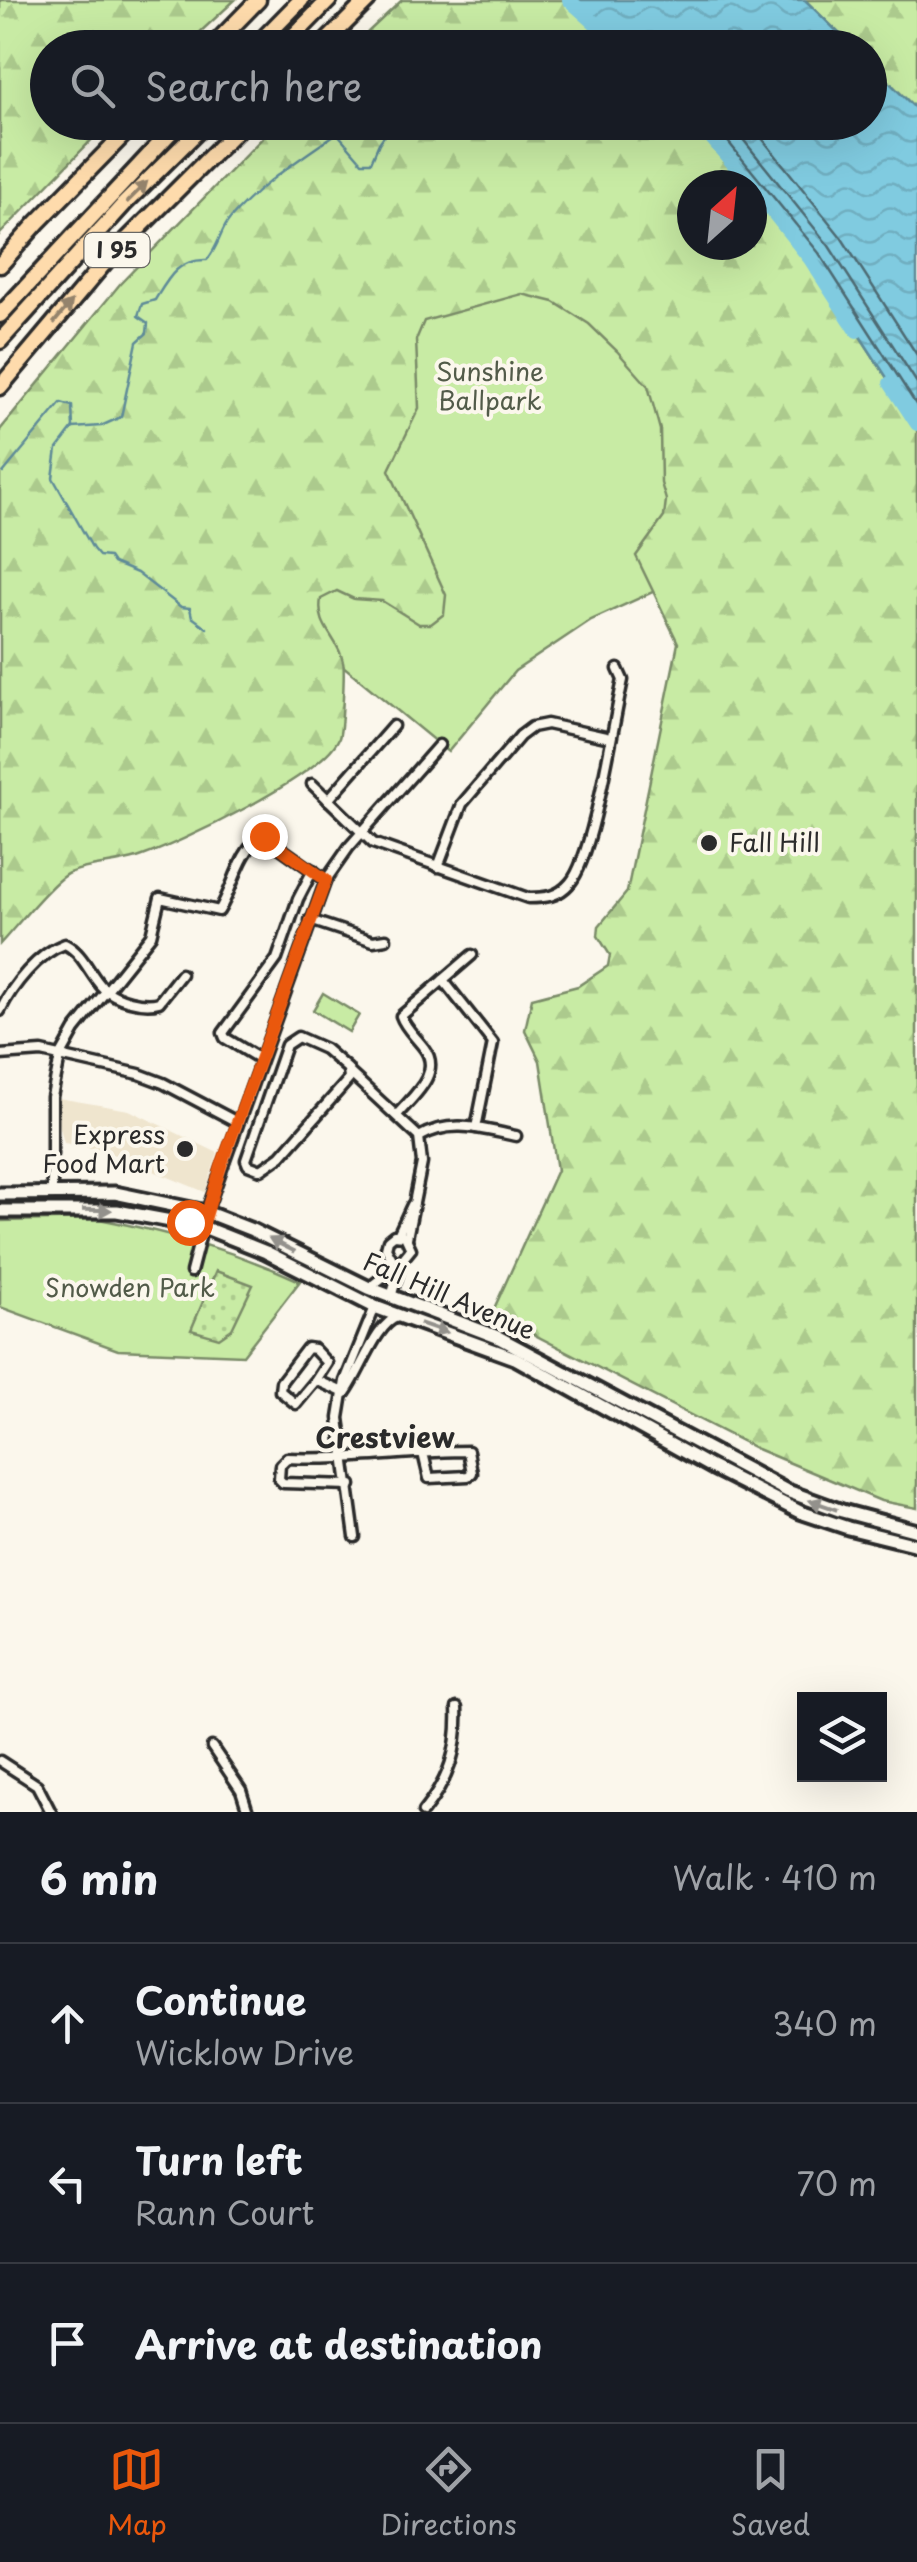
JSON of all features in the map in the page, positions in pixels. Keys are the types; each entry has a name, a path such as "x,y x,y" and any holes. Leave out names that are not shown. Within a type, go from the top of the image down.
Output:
{"highway":[{"path":"229,30 258,0"},
{"path":"272,30 301,0"},
{"path":"300,30 330,0"},
{"path":"338,30 368,0"},
{"path":"0,266 37,222 118,140"},
{"name":"I 95","path":"0,314 163,140"},
{"name":"I 95","path":"0,341 189,140"},
{"name":"I 95","path":"0,387 106,261 227,140"}],"main road":[{"name":"Fall Hill Avenue","path":"0,1194 115,1194 206,1212 252,1230 369,1288 500,1338 787,1492 842,1512 917,1531"},
{"name":"Fall Hill Avenue","path":"0,1210 116,1210 203,1226 266,1252 376,1307 515,1358 800,1512 917,1545"},
{"path":"376,1307 391,1296"}],"street":[{"path":"312,784 376,844 528,898 548,898 560,892 582,866 622,680 618,669"},
{"path":"438,867 462,804 532,727 547,724 610,738"},
{"path":"328,800 393,726"},
{"path":"191,1272 206,1212 326,880 438,744"},
{"path":"52,1193 52,1097 60,1057 75,1030 151,935 158,901 164,897 219,911 254,841 262,836 326,880"},
{"path":"260,1059 223,1033 271,969 313,870"},
{"path":"310,920 373,941 386,939"},
{"path":"0,1011 34,966 64,944 79,954 107,990 139,1003 154,1004 163,998 182,974"},
{"path":"398,1114 424,1085 430,1070 426,1050 401,1016 472,955"},
{"path":"443,980 494,1043 476,1128"},
{"path":"350,1073 270,1166 261,1170 248,1166 246,1160 286,1045 292,1038 320,1045 398,1114 419,1137 422,1162 414,1201 406,1213 403,1236 410,1252 397,1259 384,1277 369,1288"},
{"path":"0,1055 42,1052 151,1079 237,1122"},
{"path":"419,1137 446,1126 516,1136"},
{"path":"397,1259 387,1252 386,1244 390,1238 403,1236"},
{"path":"391,1296 397,1259"},
{"path":"355,1537 339,1432 346,1392 344,1381 376,1307"},
{"path":"346,1392 382,1326 402,1316"},
{"path":"306,1348 314,1349 327,1363 316,1380 296,1404 280,1391 281,1382 306,1348"},
{"path":"316,1380 346,1392"},
{"path":"350,1485 282,1483 280,1465 285,1459 468,1451 472,1472 468,1476 430,1478 423,1453"},
{"path":"423,1812 454,1758 457,1708"},
{"path":"212,1747 232,1776 248,1812"},
{"path":"0,1761 37,1785 51,1812"}],"shaded area":[{"path":"58,1098 129,1110 218,1153 205,1192 102,1150 64,1143 57,1116"}],"green space":[{"path":"0,0 235,0 202,30 30,30 30,140 91,140 0,234"},
{"path":"402,0 569,0 603,30 370,30"},
{"path":"805,0 917,0 917,110 887,80 887,30 836,30"},
{"path":"260,140 713,140 738,170 677,170 677,260 767,260 767,205 810,259 917,424 917,1508 881,1501 757,1449 492,1313 557,1170 540,1061 525,1030 532,998 578,986 608,966 610,955 598,936 599,926 627,892 678,643 636,556 664,517 666,500 661,483 660,430 648,386 589,324 554,302 522,294 424,321 416,340 419,408 389,470 446,595 444,614 431,624 419,624 382,601 354,599 337,591 321,599 324,625 344,667 340,733 327,753 279,789 184,839 137,858 85,868 62,877 0,944 0,430 120,284"},
{"name":"Sunshine Ballpark","path":"557,140 713,140 738,170 677,170 677,260 767,260 767,208 917,424 653,592 591,620 515,671 448,752 293,625 317,169"},
{"path":"323,993 359,1015 349,1032 313,1010"},
{"name":"Snowden Park","path":"99,1219 201,1244 300,1281 243,1355 118,1350 0,1307 0,1221"},
{"path":"216,1271 253,1285 232,1329 219,1338 191,1330"}],"water":[{"path":"569,0 805,0 836,30 603,30"},
{"path":"887,80 917,110 917,424 810,259 767,207 767,170 737,170 712,140 887,140"}],"waterway":[{"path":"569,0 603,30"},
{"path":"3,473 61,403 72,406 73,428 101,426 121,417 137,342 147,333 148,323 138,316 142,304 155,300 181,266 207,260 227,223 254,194 327,140"},
{"path":"343,140 362,162 371,162 381,140"},
{"path":"713,140 738,170"},
{"path":"767,205 810,259 857,331"},
{"path":"890,383 917,424"},
{"path":"73,428 57,449 53,478 93,549 99,556 109,557 113,563 137,573 181,607 190,608 192,617 207,628"}],"place":[{"name":"Fall Hill","path":"709,843"},
{"name":"Express Food Mart","path":"185,1149"}],"district":[{"name":"Crestview","path":"385,1438"}],"route":[{"path":"189,1222 203,1226 222,1163 326,880 264,836"}]}
